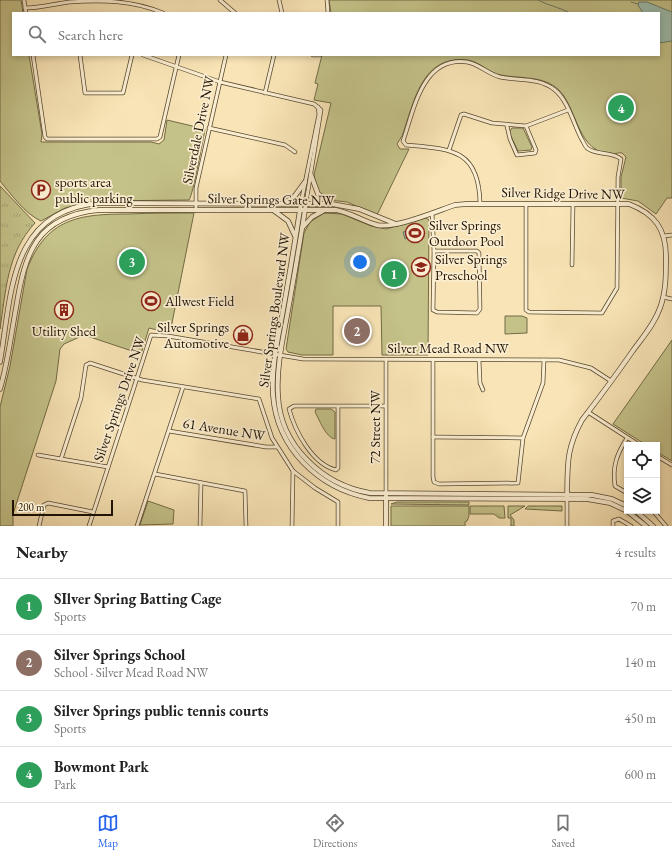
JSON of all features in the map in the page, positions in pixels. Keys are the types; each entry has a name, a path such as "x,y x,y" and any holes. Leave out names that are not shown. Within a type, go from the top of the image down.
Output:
{"street":[{"path":"24,0 26,12"},
{"path":"220,0 234,12"},
{"path":"279,0 282,12"},
{"path":"327,0 328,12"},
{"path":"25,8 71,1 122,1 144,5 161,12"},
{"path":"33,56 45,137 47,139 157,139 160,137 179,56"},
{"path":"80,56 85,93 123,93 132,56"},
{"path":"147,56 220,82 314,104 318,107"},
{"name":"Silverdale Drive NW","path":"196,210 196,188 226,56"},
{"path":"265,93 274,56"},
{"path":"480,204 480,186 474,170 464,158 449,150 406,145 403,141 422,87 430,74 446,64 468,62 477,65 494,75 542,82 554,89 563,98 587,148 598,153 621,159 618,177 619,204 617,288 602,313 529,312 526,310 526,204"},
{"name":"Silver Springs Boulevard NW","path":"278,355 322,116 321,110 318,107"},
{"name":"Silver Springs Boulevard NW","path":"318,107 319,114 301,204 278,355 279,405 285,427 300,452 317,470 339,484 364,492 386,496 601,496 624,505"},
{"path":"449,150 461,115 464,114 507,126 526,126 568,110"},
{"path":"507,126 510,139 517,155 535,153 536,150 526,126"},
{"path":"209,128 285,145 295,152"},
{"path":"311,175 318,194 332,204"},
{"path":"282,204 294,197 305,182"},
{"name":"Silver Springs Gate NW","path":"0,362 14,278 19,260 31,238 43,225 64,211 87,204 332,204 359,209 396,224"},
{"path":"572,204 572,266"},
{"name":"Silver Ridge Drive NW","path":"396,224 432,214 455,205 629,204 649,214 664,236 666,275 660,308 647,332 575,432 568,455 567,526"},
{"name":"Silver Springs Gate NW","path":"0,389 7,362 25,264 35,244 50,227 64,218 82,212 99,210 324,210 347,212 379,225 391,226 396,224"},
{"path":"273,210 288,221 296,236"},
{"path":"302,228 312,217 324,210"},
{"path":"432,214 434,251 433,310 437,312 477,313 480,310 479,253 477,251 434,251"},
{"path":"664,236 672,235"},
{"path":"663,297 672,299"},
{"name":"Silver Springs Drive NW","path":"89,526 151,335 156,334 278,355"},
{"name":"Silver Mead Road NW","path":"278,355 303,359 544,360 576,363 591,368 611,380"},
{"name":"72 Street NW","path":"386,359 386,496"},
{"path":"433,360 432,477 434,482 439,484 518,483 522,438 543,383 544,360"},
{"path":"479,360 480,383 483,390"},
{"path":"61,459 81,398 86,365 90,363 137,378 259,399 276,447 293,471 315,488 338,502 338,526"},
{"path":"138,526 183,387"},
{"path":"338,406 338,468 336,470 322,462 307,447 299,435 289,409 294,406 338,406 385,406"},
{"path":"588,412 634,442"},
{"name":"61 Avenue NW","path":"169,431 266,447 276,447"},
{"path":"433,438 522,438"},
{"path":"624,491 615,486 614,473 616,458 627,438"},
{"path":"38,455 108,467"},
{"path":"660,458 672,465"},
{"path":"292,526 293,471"},
{"path":"155,474 245,491 246,526"},
{"path":"200,483 200,526"},
{"path":"386,496 386,526"},
{"name":"Silver Springs Boulevard NW","path":"567,497 602,502 624,510"},
{"path":"39,526 44,505 48,503 93,512"},
{"name":"Silver Springs Boulevard NW","path":"631,514 646,526"},
{"path":"639,514 652,526"},
{"path":"656,514 666,526"},
{"path":"613,526 613,521 619,519 630,526"}],"green space":[{"path":"0,0 21,0 23,12 12,12 12,56 29,56 42,134 41,142 151,142 159,144 164,140 167,120 205,129 189,200 95,201 65,208 41,221 29,214 0,181"},
{"path":"329,0 672,0 672,198 667,198 656,214 638,201 621,198 621,177 626,157 622,153 613,154 601,152 592,147 585,139 565,98 553,85 532,78 497,74 477,63 468,60 452,60 440,65 430,73 422,83 402,136 397,144 400,149 409,149 378,213 376,215 347,202 329,200 320,193 317,188 314,175 331,103 314,100 318,84 315,83 322,56 660,56 660,12 331,12"},
{"path":"512,128 523,128 532,147 531,150 518,151 509,132"},
{"path":"0,186 35,223 26,235 13,259 6,286 0,329"},
{"path":"194,213 170,333 149,328 141,354 84,335 64,344 60,349 56,381 13,514 13,526 0,526 0,407 10,366 27,269 35,252 44,239 55,229 67,222 80,218 111,214"},
{"path":"324,213 342,214 371,226 386,229 426,218 429,220 428,355 382,355 381,306 333,306 333,355 302,355 288,352 286,349 304,233 310,222"},
{"path":"505,316 522,316 527,318 527,333 505,334"},
{"path":"672,340 672,461 660,454 660,442 641,442 613,424"},
{"path":"316,409 331,409 335,412 335,439 332,438 323,428 315,412"},
{"path":"148,501 174,510 173,524 140,525"},
{"path":"397,502 469,502 469,505 391,504"},
{"path":"391,506 469,506 469,516 465,522 465,526 391,526"},
{"path":"470,506 504,506 505,518 499,518 494,514 470,514"},
{"path":"508,506 525,506 510,515 514,520 514,526 511,526 511,518 508,518"},
{"path":"528,506 562,506 562,511 525,509"}],"shaded area":[{"path":"639,2 647,2 672,12 672,41 660,43 660,12 642,12 638,5"},
{"path":"419,227 421,233 405,239 403,232"}],"waterway":[{"path":"538,0 568,12"},
{"path":"631,2 638,4"}],"place":[{"name":"Bowmont Park","path":"621,108"},
{"name":"sports area public parking","path":"41,190"},
{"name":"Silver Springs Outdoor Pool","path":"415,233"},
{"name":"Silver Springs public tennis courts","path":"132,262"},
{"name":"Silver Springs Preschool","path":"421,267"},
{"name":"SIlver Spring Batting Cage","path":"394,274"},
{"name":"Allwest Field","path":"151,301"},
{"name":"Utility Shed","path":"64,310"},
{"name":"Silver Springs School","path":"357,331"},
{"name":"Silver Springs Automotive","path":"243,335"}]}
